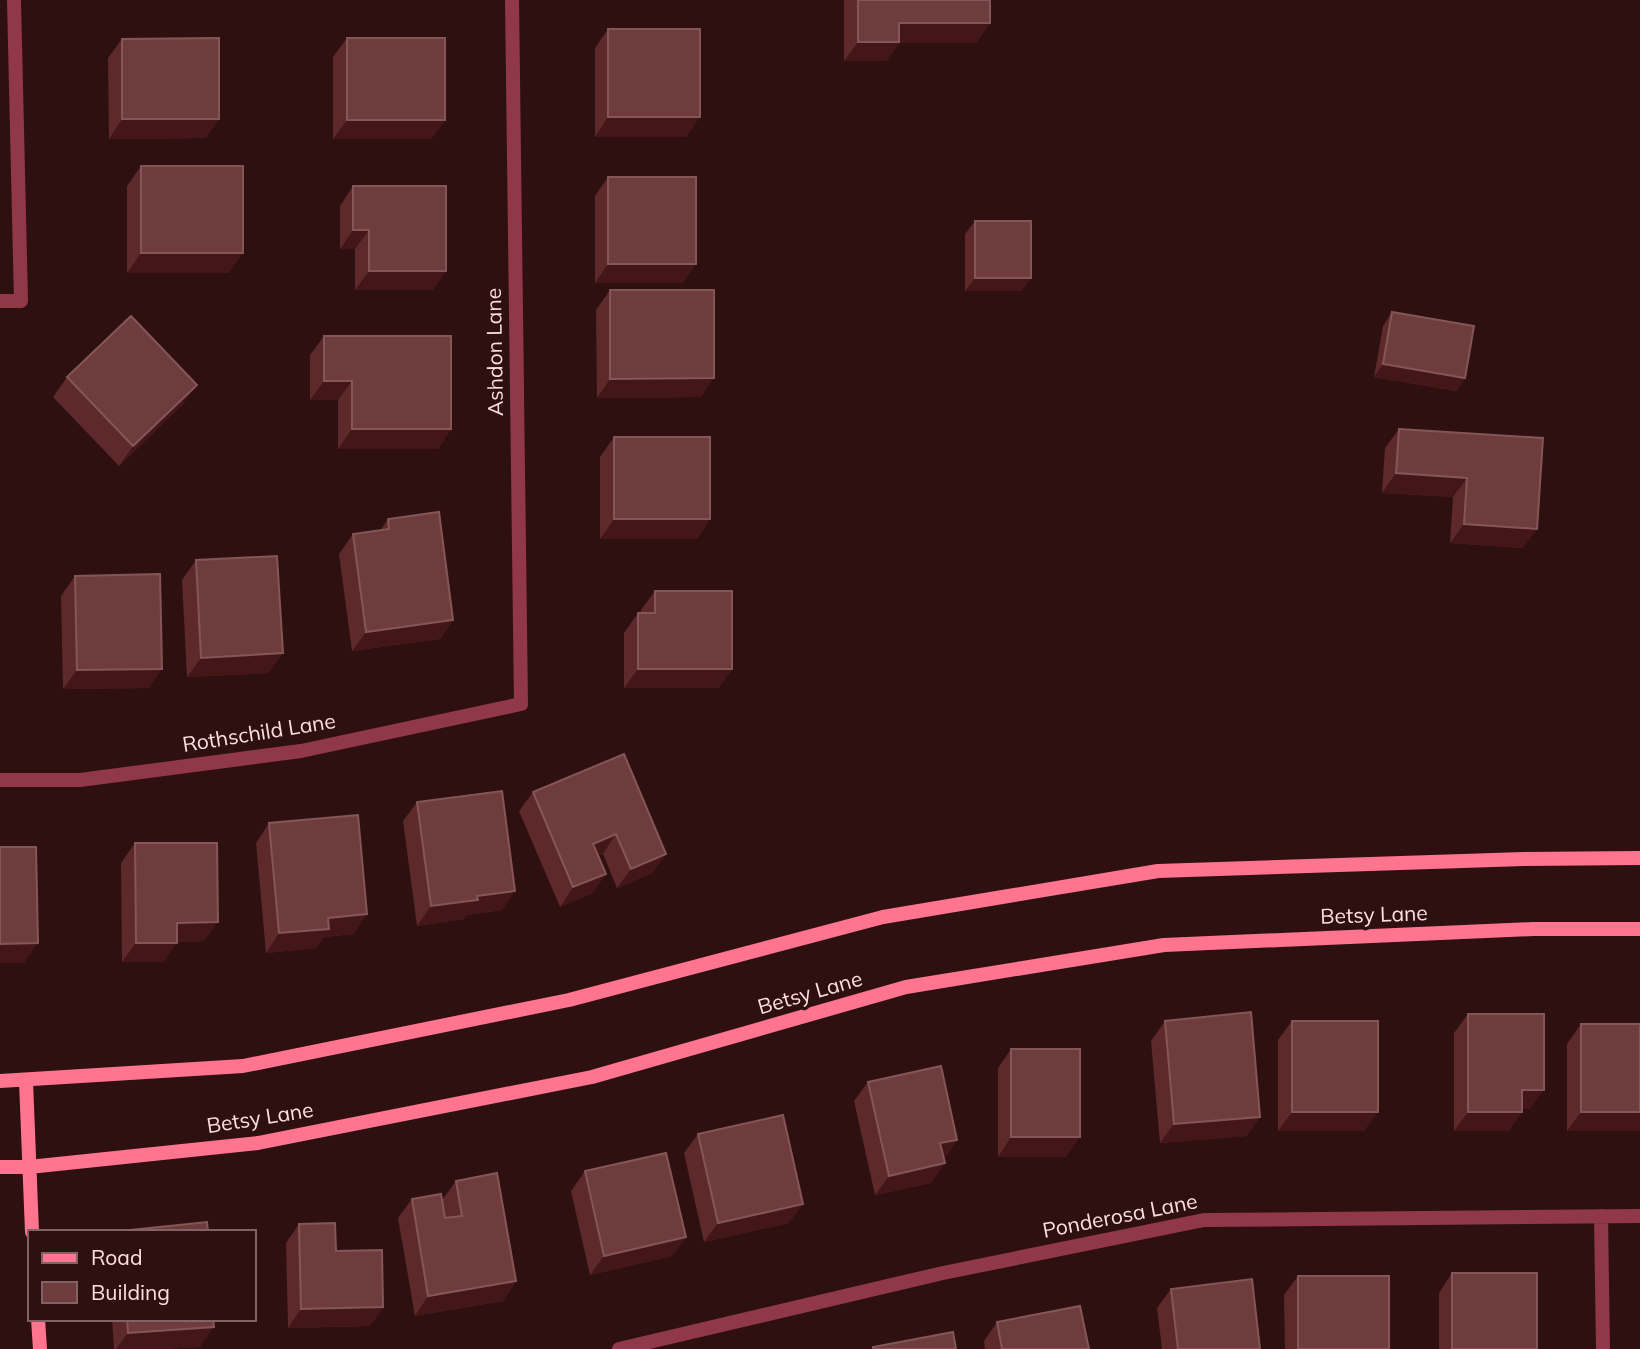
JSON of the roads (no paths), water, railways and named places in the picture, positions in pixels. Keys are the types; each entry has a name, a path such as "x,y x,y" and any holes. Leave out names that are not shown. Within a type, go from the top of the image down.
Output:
{"main road":[{"path":"0,1081 26,1082 243,1066 569,1000 883,917 1158,872 1524,859 1640,859"},
{"name":"Betsy Lane","path":"0,1167 29,1167 258,1143 592,1077 906,987 1164,945 1533,929 1640,929"},
{"path":"26,1082 32,1230"},
{"path":"38,1321 40,1349"}],"street":[{"path":"0,301 21,302 14,0"},
{"name":"Ashdon Lane","path":"512,0 521,704"},
{"name":"Rothschild Lane","path":"0,780 80,780 301,751 521,704"},
{"path":"1601,1216 1603,1349"},
{"name":"Ponderosa Lane","path":"620,1349 943,1273 1204,1220 1640,1216"}]}
